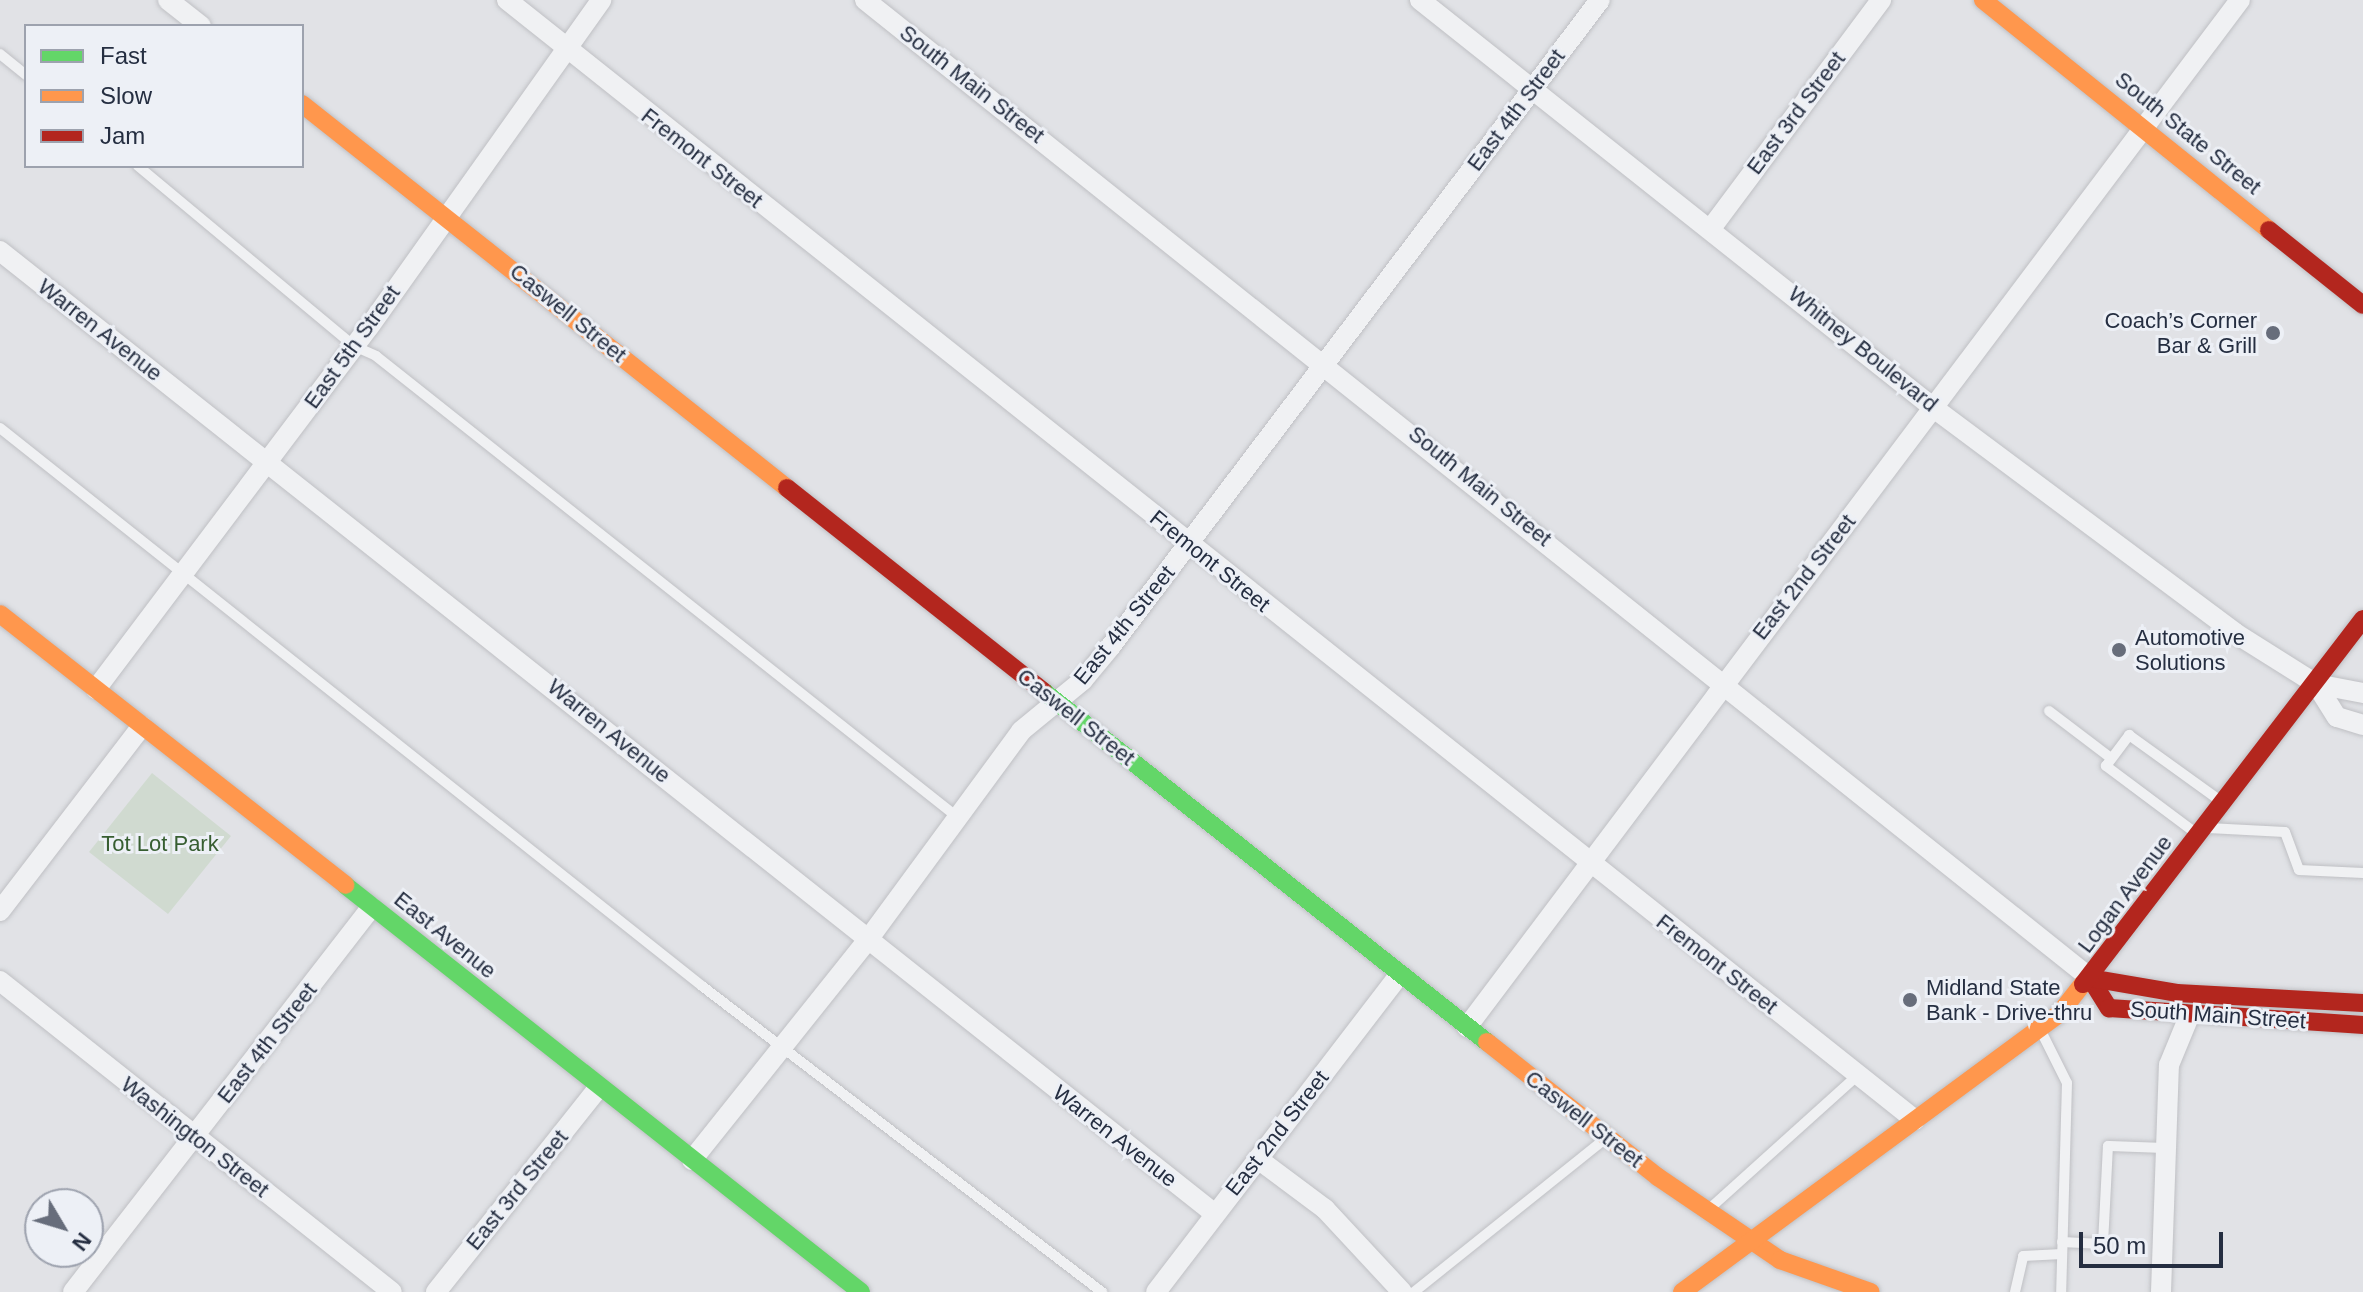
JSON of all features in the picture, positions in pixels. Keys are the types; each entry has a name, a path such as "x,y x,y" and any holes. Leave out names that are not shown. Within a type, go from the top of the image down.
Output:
{"street":[{"path":"168,0 198,24"},
{"name":"Fremont Street","path":"507,0 563,48 1915,1120"},
{"name":"East 5th Street","path":"96,689 354,346 563,48 601,0"},
{"name":"South Main Street","path":"865,0 1327,362 1720,684 2090,978 2107,1007 2363,1025"},
{"name":"Whitney Boulevard","path":"1420,0 1712,227 1935,409 2235,633 2316,684 2363,693"},
{"name":"East 4th Street","path":"692,1160 784,1049 867,941 1021,731 1083,680 1600,0"},
{"name":"East 3rd Street","path":"1712,227 1881,0"},
{"name":"South State Street","path":"1983,0 2363,305"},
{"name":"East 2nd Street","path":"1467,1027 1720,684 1935,409 2240,0"},
{"name":"Caswell Street","path":"304,106 1607,1137 1750,1242 1871,1292"},
{"name":"Warren Avenue","path":"0,251 1215,1214"},
{"name":"East Avenue","path":"0,614 598,1088 861,1292"},
{"name":"Logan Avenue","path":"1682,1292 2039,1028 2090,978 2363,619"},
{"name":"Whitney Boulevard","path":"2316,684 2337,717 2363,725"},
{"path":"0,911 142,726"},
{"name":"East 4th Street","path":"73,1292 372,907"},
{"name":"East 2nd Street","path":"1156,1292 1399,975"},
{"name":"South Main Street","path":"2090,978 2177,993 2363,1003"},
{"name":"Washington Street","path":"0,981 193,1138 392,1292"},
{"path":"2161,1292 2169,1065 2190,1014"},
{"name":"East 3rd Street","path":"436,1292 598,1088"},
{"path":"1258,1159 1325,1209 1402,1292"}],"lane":[{"path":"0,54 24,73"},
{"path":"140,168 354,346 387,365 956,816"},
{"path":"0,428 784,1049 1102,1292"},
{"path":"2049,711 2111,758"},
{"path":"2224,804 2129,735 2106,766 2202,832 2285,832 2299,870 2363,873"},
{"path":"2039,1028 2067,1083 2061,1292"},
{"path":"1707,1212 1858,1075"},
{"path":"1414,1292 1607,1137"},
{"path":"2015,1292 2023,1256 2103,1244 2108,1146 2166,1148"}],"green space":[{"name":"Tot Lot Park","path":"152,773 231,836 168,914 89,852"}],"traffic: fast":[{"path":"1043,691 1487,1042"},
{"path":"345,885 861,1292"}],"traffic: slow":[{"path":"1983,0 2269,230"},
{"path":"304,106 787,488"},
{"path":"0,614 345,885"},
{"path":"1682,1292 2060,1013 2083,984"},
{"path":"1487,1042 1658,1177 1780,1260 1871,1292"}],"traffic: jam":[{"path":"2269,230 2363,305"},
{"path":"787,488 1043,691"},
{"path":"2083,984 2363,619"},
{"path":"2090,978 2109,1008 2363,1025"},
{"path":"2090,978 2177,993 2363,1003"}],"place":[{"name":"Coach’s Corner Bar & Grill","path":"2273,333"},
{"name":"Automotive Solutions","path":"2119,650"},
{"name":"Midland State Bank - Drive-thru","path":"1910,1000"}]}
